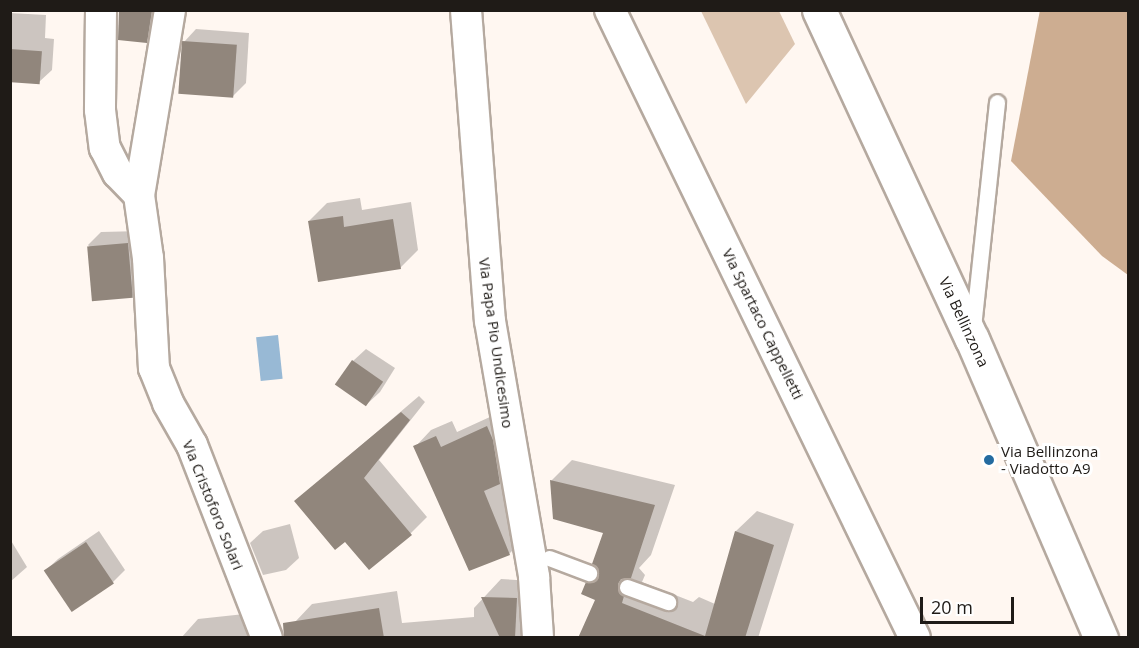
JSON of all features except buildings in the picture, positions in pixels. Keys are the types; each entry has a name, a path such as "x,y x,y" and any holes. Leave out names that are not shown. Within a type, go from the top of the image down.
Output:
{"main road":[{"name":"Via Bellinzona","path":"819,10 972,339 1101,638"}],"street":[{"path":"101,10 100,110 105,148 118,173 139,195"},
{"name":"Via Cristoforo Solari","path":"170,10 139,195 148,258 154,368 168,403 192,445 267,638"},
{"name":"Via Papa Pio Undicesimo","path":"466,10 490,321 534,577 538,638"},
{"name":"Via Spartaco Cappelletti","path":"610,10 915,638"}],"lane":[{"path":"972,339 997,102"},
{"path":"549,558 589,573"},
{"path":"627,587 668,602"}],"shaded area":[{"path":"1040,10 1128,11 1128,275 1102,256 1011,161"},
{"path":"701,11 779,11 795,44 746,104"}],"water":[{"path":"278,335 283,379 261,381 256,337"}],"place":[{"name":"Via Bellinzona - Viadotto A9","path":"989,460"}]}
